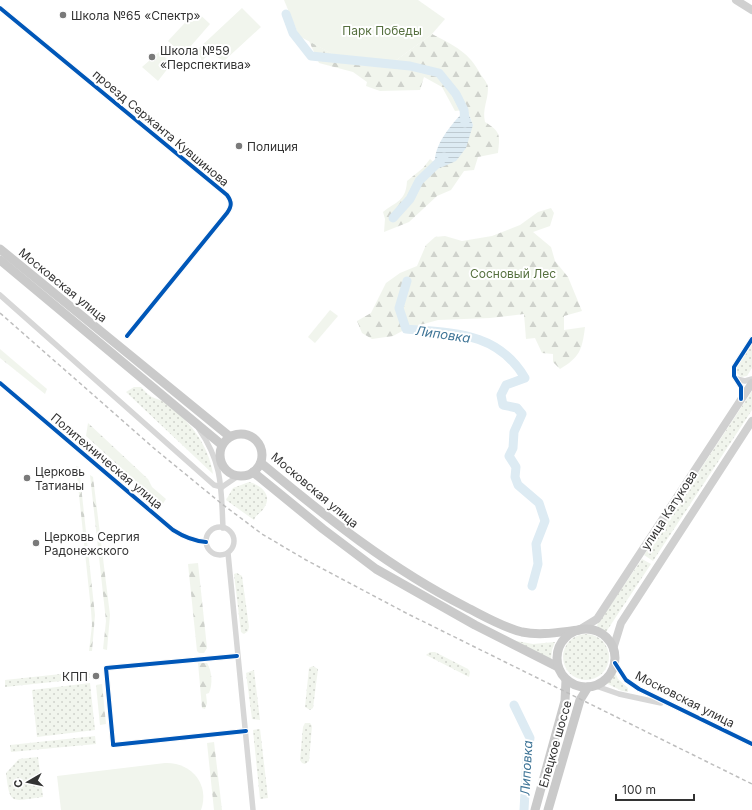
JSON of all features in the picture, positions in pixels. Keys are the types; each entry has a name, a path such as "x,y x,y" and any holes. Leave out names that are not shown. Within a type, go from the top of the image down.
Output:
{"main road":[{"path":"736,0 752,10"},
{"name":"Московская улица","path":"0,249 229,436 241,434 254,439 260,445 262,452 261,463 352,537 386,561 448,598 499,624 523,632 547,634 579,630"},
{"name":"Московская улица","path":"0,260 222,445"},
{"name":"улица Катукова","path":"579,630 597,619 752,383"},
{"name":"улица Катукова","path":"613,648 621,622 752,421"},
{"path":"229,436 222,445 220,456 226,467 238,476 247,475 253,472 261,463"},
{"name":"Московская улица","path":"253,472 323,529 376,569 475,625 558,667"},
{"path":"579,630 593,630 600,633 606,637 613,648 614,663 610,675 592,687 576,686 566,680 558,667 556,659 560,644 571,633 579,630"},
{"name":"Елецкое шоссе","path":"535,810 565,701 566,680"},
{"name":"Елецкое шоссе","path":"548,810 580,700 592,687"}],"street":[{"name":"проезд Сержанта Кувшинова","path":"0,8 180,155 227,195 231,201 230,208 227,213 127,336"},
{"path":"0,295 214,485 222,487 238,476"},
{"path":"741,399 741,387 734,376 734,367 752,340"},
{"path":"734,376 741,381 752,379"},
{"name":"Политехническая улица","path":"0,383 173,530 184,537 197,542 206,542"},
{"path":"192,419 204,437 219,468"},
{"path":"220,456 219,468 222,487 223,528"},
{"path":"228,553 218,555 210,551 206,542 210,532 218,528 223,528 230,533 234,541 233,546 228,553 253,810"},
{"path":"237,656 106,668 113,745 246,731"},
{"name":"Московская улица","path":"614,663 630,683 669,704 752,744"},
{"name":"Московская улица","path":"592,687 669,704"}],"green space":[{"name":"Парк Победы","path":"284,0 418,0 445,19 432,34 395,61 338,57 299,36"},
{"path":"242,8 261,27 224,61 210,53 202,61 197,50"},
{"path":"196,11 210,24 183,55 168,41"},
{"path":"432,34 461,50 472,61 487,83 488,88 484,117 485,122 497,131 499,138 498,153 478,157 474,170 464,171 451,190 437,196 409,222 384,232 385,219 383,212 403,197 407,181 423,168 430,159 440,168 473,125 466,106 464,110 455,111 442,87 424,77 420,90 380,91 366,86 367,82 353,72 319,63 309,41 338,57 395,61"},
{"path":"159,52 172,63 158,81 142,67"},
{"name":"Сосновый Лес","path":"551,208 554,213 550,226 533,232 551,247 555,261 568,277 582,311 564,316 564,330 585,327 583,342 579,352 567,365 560,369 553,362 553,354 542,353 535,338 526,339 524,314 490,318 438,320 406,329 393,336 372,339 362,333 357,321 371,313 386,283 400,273 417,266 426,245 435,237 445,236 462,241 492,236 520,225 538,212"},
{"path":"330,310 338,316 315,343 308,337"},
{"path":"752,343 752,368 747,376 741,377 737,373 737,367"},
{"path":"0,349 47,389 45,394 0,358"},
{"path":"134,387 141,387 154,398 161,400 173,408 189,424 196,433 207,453 213,474 126,392"},
{"path":"752,391 752,410 653,561 644,555"},
{"path":"88,423 148,479 152,487 166,499 162,505 86,436"},
{"path":"76,466 79,467 95,615 92,651 89,651 92,625 91,610"},
{"path":"90,475 93,477 110,615 107,650 103,649 106,621"},
{"path":"249,482 261,488 267,499 264,508 254,520 226,500 233,488"},
{"path":"642,559 651,564 606,632 597,626 598,623"},
{"path":"198,563 207,648 204,653 199,653 197,651 188,564"},
{"path":"237,573 242,576 249,627 248,631 244,634 241,632 234,574"},
{"path":"586,634 599,638 605,644 609,657 605,670 599,676 586,680 573,676 567,670 563,657 567,644 573,638"},
{"path":"511,640 533,644 555,642 551,659"},
{"path":"430,652 435,652 468,669 470,672 469,677 426,655"},
{"path":"198,663 207,663 211,674 211,686 209,693 206,694 207,703 205,709 202,708"},
{"path":"313,666 318,669 313,708 310,710 305,707 309,668"},
{"path":"254,670 260,720 252,719 246,673"},
{"path":"89,671 90,678 5,687 5,680"},
{"path":"615,672 618,679 628,688 628,692 622,691 606,683"},
{"path":"90,683 95,730 37,737 32,690"},
{"path":"102,684 106,724 100,725 96,685"},
{"path":"305,723 310,723 312,726 309,761 305,764 300,760 303,727"},
{"path":"260,729 268,798 260,799 253,730"},
{"path":"95,736 96,744 11,752 10,745"},
{"path":"214,742 222,810 214,810 207,743"},
{"path":"38,757 43,797 24,800 14,799 9,791 6,773 19,759"},
{"path":"165,763 183,766 191,771 196,777 201,784 203,792 201,810 61,810 57,776"}],"shaded area":[{"path":"464,111 468,112 473,125 466,148 456,161 440,168 435,164 435,157 440,142"}],"waterway":[{"name":"Липовка","path":"286,14 293,33 311,56 410,66 439,73 456,94 464,110 465,123"},
{"name":"Липовка","path":"393,218 410,199 419,181 444,157"},
{"name":"Липовка","path":"407,281 399,308 406,329 458,334 488,343 502,352 514,363 525,378 506,385 501,395 503,405 517,408 522,414 514,432 513,448 509,456 516,467 515,477 518,485 539,503 545,521 536,544 538,564 532,586"},
{"name":"Липовка","path":"514,705 530,738 527,757 524,810"}],"railway":[{"path":"0,313 156,450 222,504 262,534 306,560 408,614 752,784"}],"cycle path":[{"path":"0,8 227,195 230,200 231,206 227,213 127,336"},
{"path":"741,399 741,387 734,376 734,367 752,339"},
{"path":"0,383 173,530 181,535 197,541 206,542"},
{"path":"237,656 106,668 113,745 246,731"},
{"path":"615,663 626,680 639,689 752,744"}],"place":[{"name":"Школа №65 «Спектр»","path":"63,15"},
{"name":"Школа №59 «Перспектива»","path":"152,57"},
{"name":"Полиция","path":"239,146"},
{"name":"Церковь Татианы","path":"27,478"},
{"name":"Церковь Сергия Радонежского","path":"36,543"},
{"name":"КПП","path":"96,676"}]}
